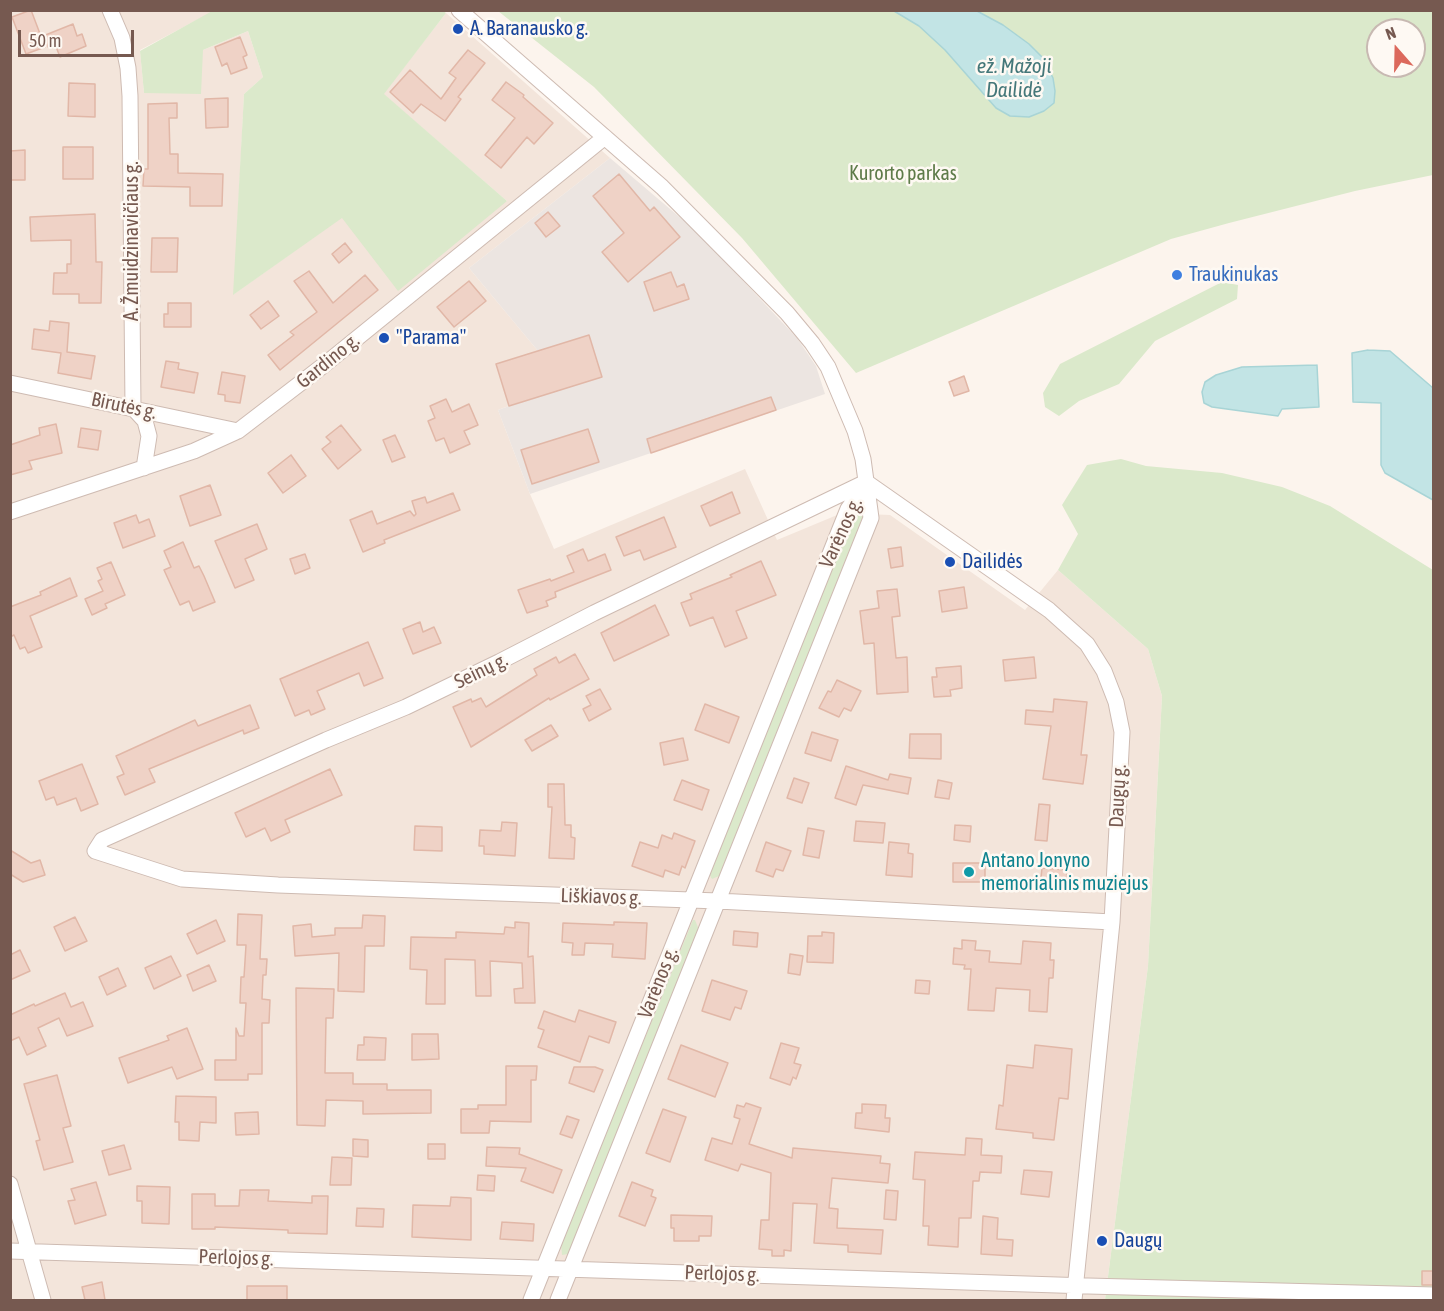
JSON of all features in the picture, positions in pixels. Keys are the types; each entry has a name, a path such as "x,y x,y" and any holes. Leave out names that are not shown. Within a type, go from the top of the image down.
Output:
{"street":[{"name":"A. Žmuidzinavičiaus g.","path":"110,10 122,38 128,68 130,96 133,408"},
{"path":"459,10 662,187 787,313 812,343 828,368 855,431 863,459 866,482"},
{"name":"Gardino g.","path":"10,512 194,451 237,431 324,365 605,137"},
{"name":"Birutės g.","path":"10,383 237,431"},
{"path":"133,408 145,421 149,436 144,468"},
{"name":"Seinų g.","path":"95,851 102,840 326,740 406,707 594,613 866,482"},
{"name":"Varėnos g.","path":"531,1300 848,508 866,482"},
{"name":"Varėnos g.","path":"558,1300 871,519 866,482"},
{"name":"Daugų g.","path":"866,482 1049,610 1087,644 1104,672 1116,702 1122,732 1112,922 1075,1293"},
{"name":"Liškiavos g.","path":"95,851 182,879 278,885 718,901 1112,922"},
{"path":"10,1184 43,1300"},
{"name":"Perlojos g.","path":"10,1251 570,1269 1075,1293 1434,1295"}],"shaded area":[{"path":"10,11 214,11 140,50 144,93 203,50 248,31 263,77 244,94 234,294 342,217 507,201 383,94 446,13 610,158 469,268 538,351 509,406 498,410 554,549 745,469 777,540 842,513 890,515 1025,610 1058,570 1148,649 1162,696 1148,966 1105,1300 11,1300"},
{"path":"610,158 696,231 797,338 816,366 825,394 530,494 498,410 509,406 496,364 538,351 469,268"}],"green space":[{"path":"214,10 443,11 446,13 384,94 507,201 398,291 342,218 233,295 244,94 263,77 248,31 203,50 201,94 144,93 140,51"},
{"name":"Kurorto parkas","path":"498,11 1433,11 1433,175 1355,191 1171,239 856,373 742,238 594,87"},
{"path":"1222,282 1238,285 1237,299 1155,341 1119,384 1079,401 1059,416 1045,407 1043,393 1060,364"},
{"path":"1121,459 1146,466 1222,473 1282,487 1330,506 1433,570 1433,1300 1105,1300 1148,966 1162,696 1148,649 1058,570 1078,534 1062,505 1087,465"},
{"path":"859,508 864,512 863,516 719,876 712,879 709,874 856,510"},
{"path":"693,920 699,930 568,1254 562,1255 561,1244"}],"water":[{"name":"ež. Mažoji Dailidė","path":"894,11 977,11 1003,25 1029,44 1043,58 1053,78 1054,103 1044,111 1029,117 1010,116 996,108 945,50 919,26"},
{"path":"1368,350 1390,351 1433,388 1433,500 1385,473 1381,465 1381,403 1353,402 1352,353"},
{"path":"1317,365 1319,407 1282,409 1278,416 1212,407 1204,403 1202,392 1205,382 1216,375 1242,367"}],"building":[{"path":"31,10 45,47 26,54 12,17"},
{"path":"73,24 77,36 82,34 86,46 60,57 55,44 48,47 43,36"},
{"path":"240,37 247,55 243,57 247,68 231,74 227,63 222,66 215,47"},
{"path":"468,50 485,63 458,97 461,99 445,121 421,104 413,113 390,92 410,70 441,99 456,78 449,73"},
{"path":"506,82 524,95 523,97 553,123 534,144 527,137 501,168 485,155 515,118 492,100"},
{"path":"69,83 95,84 95,117 68,116"},
{"path":"228,98 228,127 206,128 205,99"},
{"path":"177,103 177,118 169,118 170,154 178,154 178,173 223,174 222,206 190,206 190,187 143,186 144,169 148,169 148,104"},
{"path":"63,147 93,147 93,179 63,179"},
{"path":"25,150 25,180 10,180 10,151"},
{"path":"619,174 650,211 654,207 680,237 628,282 602,252 624,233 593,196"},
{"path":"548,212 560,226 546,237 535,223"},
{"path":"95,214 96,262 102,262 101,303 79,303 79,294 53,294 54,273 67,273 67,264 71,264 71,240 31,241 30,217"},
{"path":"152,238 178,238 177,272 151,272"},
{"path":"345,243 352,252 339,263 332,254"},
{"path":"309,271 333,303 365,275 378,290 280,370 268,355 294,335 290,332 317,312 294,281"},
{"path":"671,272 677,287 684,284 689,299 654,311 644,282"},
{"path":"469,281 486,301 454,327 437,307"},
{"path":"268,301 279,316 261,329 250,315"},
{"path":"168,303 191,303 191,327 164,327 164,314 168,314"},
{"path":"50,321 69,323 67,352 95,356 91,379 58,373 61,353 32,349 34,329 49,331"},
{"path":"589,335 602,377 509,406 496,364"},
{"path":"166,361 179,363 178,369 198,373 194,393 161,387"},
{"path":"222,372 245,376 240,403 225,401 225,395 218,394"},
{"path":"964,376 969,391 954,396 949,382"},
{"path":"771,397 776,410 651,453 647,439"},
{"path":"446,399 452,412 469,404 478,425 464,431 470,444 450,453 444,438 436,441 428,421 435,418 430,406"},
{"path":"56,424 62,453 29,461 32,469 10,475 10,445 40,435 39,428"},
{"path":"341,425 361,450 338,469 322,449 331,442 326,437"},
{"path":"81,428 101,431 98,450 78,447"},
{"path":"588,429 599,462 532,484 521,450"},
{"path":"395,435 405,457 392,462 383,440"},
{"path":"291,455 306,476 283,493 268,473"},
{"path":"210,485 221,515 190,526 180,496"},
{"path":"732,492 740,513 710,526 701,506"},
{"path":"453,493 460,510 384,540 385,543 363,552 350,520 372,511 377,524 410,511 414,516 416,514 412,501 425,497 427,503"},
{"path":"136,515 139,523 149,519 155,536 123,548 114,523"},
{"path":"664,517 676,547 644,560 640,550 624,556 616,537"},
{"path":"257,524 267,549 245,559 254,580 235,588 215,541"},
{"path":"183,542 194,568 199,566 215,602 193,611 189,601 180,605 164,570 171,567 164,551"},
{"path":"901,547 903,566 891,568 888,549"},
{"path":"583,549 588,561 605,554 611,570 555,592 556,597 546,601 548,606 527,613 518,590 574,572 567,556"},
{"path":"305,554 310,568 295,574 290,559"},
{"path":"761,561 776,595 736,611 747,638 725,647 713,617 690,626 681,603 692,599 690,594 732,577 730,575"},
{"path":"111,562 125,595 105,604 107,608 92,615 85,599 103,591 98,581 102,579 97,568"},
{"path":"70,578 77,596 30,616 42,647 28,653 25,647 20,649 14,635 10,637 10,607 41,595 40,592"},
{"path":"964,587 967,608 942,612 939,591"},
{"path":"897,589 900,616 892,617 896,658 907,657 908,692 877,694 874,643 864,644 860,611 879,608 877,591"},
{"path":"655,605 669,635 614,661 601,633"},
{"path":"420,622 423,632 434,627 441,643 413,654 403,629"},
{"path":"368,642 383,678 364,686 359,673 317,691 325,709 311,715 309,710 295,716 280,679"},
{"path":"575,654 589,679 550,700 549,698 471,747 453,707 471,699 472,702 481,698 486,707 537,675 534,669 556,657 559,663"},
{"path":"1034,657 1036,678 1005,681 1003,660"},
{"path":"961,666 962,688 950,690 951,696 934,697 932,677 937,677 936,668"},
{"path":"837,680 861,691 851,711 844,708 839,717 819,708"},
{"path":"600,689 611,709 589,721 583,709 591,705 586,696"},
{"path":"1054,699 1087,702 1081,755 1087,755 1083,784 1043,779 1051,726 1025,724 1026,710 1053,712"},
{"path":"705,704 739,717 729,743 695,730"},
{"path":"250,705 259,728 244,734 243,730 149,769 155,782 125,795 117,777 124,774 116,756 195,720 198,726"},
{"path":"551,725 558,736 532,751 525,740"},
{"path":"812,732 838,740 831,761 805,753"},
{"path":"910,734 941,734 941,759 909,758"},
{"path":"683,738 688,760 664,765 660,743"},
{"path":"82,764 98,804 81,811 76,798 57,805 54,797 46,800 39,781"},
{"path":"846,766 888,780 890,774 911,778 908,794 863,785 856,805 835,798"},
{"path":"330,769 342,795 285,820 290,832 271,841 265,828 246,837 235,813"},
{"path":"794,778 809,783 802,803 787,798"},
{"path":"682,780 709,790 702,810 674,800"},
{"path":"938,780 952,783 949,799 935,797"},
{"path":"548,784 564,784 565,825 571,825 571,837 575,838 574,859 549,858 552,807 548,807"},
{"path":"1039,804 1050,805 1047,841 1035,840"},
{"path":"856,821 885,823 883,843 854,841"},
{"path":"502,822 517,823 515,856 484,854 484,846 479,846 480,830 501,831"},
{"path":"955,825 971,826 970,842 954,840"},
{"path":"415,826 442,827 442,851 414,850"},
{"path":"808,828 824,831 819,858 803,855"},
{"path":"674,833 695,841 685,868 682,866 679,875 665,870 663,877 632,866 640,842 658,848 662,835 672,839"},
{"path":"766,842 791,851 783,871 776,869 773,877 756,871"},
{"path":"889,842 909,844 908,853 913,854 912,877 886,875"},
{"path":"10,850 31,863 40,860 45,875 23,882 10,874"},
{"name":"Antano Jonyno memorialinis muziejus","path":"953,863 985,863 985,882 953,882"},
{"path":"1042,868 1067,870 1066,889 1040,888"},
{"path":"238,914 262,915 260,959 267,959 266,975 263,975 262,999 270,1000 269,1023 262,1023 262,1074 248,1074 248,1080 215,1080 215,1060 236,1060 236,1028 239,1036 244,1036 246,1003 240,1003 246,945 237,945"},
{"path":"363,915 385,916 384,946 365,946 364,992 338,991 339,953 295,956 293,926 311,924 312,937 335,935 335,928 362,928"},
{"path":"75,917 87,941 65,951 54,927"},
{"path":"216,920 225,941 197,954 187,934"},
{"path":"515,922 529,923 528,957 533,956 535,1003 515,1003 514,989 523,988 522,963 490,961 491,996 476,996 475,960 445,959 445,1004 426,1004 427,970 410,969 411,937 456,938 456,932 504,934 505,927 515,928"},
{"path":"614,922 647,923 645,959 612,957 613,944 585,943 584,955 572,955 573,943 562,942 563,923 614,925"},
{"path":"734,931 758,933 757,947 733,945"},
{"path":"822,932 834,933 833,963 807,962 808,936 822,936"},
{"path":"962,940 976,941 975,950 990,951 989,962 1021,964 1023,941 1051,943 1050,960 1054,960 1053,978 1049,978 1047,1012 1029,1011 1030,990 996,988 994,1011 968,1010 971,969 964,969 965,965 953,964 954,948 962,949"},
{"path":"20,950 30,971 10,980 10,955"},
{"path":"790,954 803,956 800,975 788,973"},
{"path":"171,956 181,976 154,989 145,968"},
{"path":"209,965 216,981 193,991 187,975"},
{"path":"118,968 126,986 107,995 99,977"},
{"path":"712,980 747,991 741,1009 735,1007 730,1020 702,1011"},
{"path":"916,980 930,981 929,994 915,993"},
{"path":"296,988 334,989 333,1018 326,1018 325,1073 353,1073 353,1084 387,1084 387,1090 431,1090 431,1113 363,1114 363,1101 326,1100 325,1126 297,1125"},
{"path":"65,993 71,1007 83,1002 93,1026 67,1036 59,1018 38,1028 46,1046 27,1055 19,1037 10,1041 10,1015"},
{"path":"579,1010 616,1022 609,1043 589,1036 580,1062 538,1047 544,1030 538,1028 544,1011 575,1022"},
{"path":"187,1028 203,1069 177,1079 172,1067 128,1083 119,1058 169,1040 167,1036"},
{"path":"412,1034 438,1034 439,1059 412,1060"},
{"path":"364,1037 386,1038 385,1060 357,1060 358,1045 364,1045"},
{"path":"781,1043 799,1048 794,1063 801,1065 796,1079 793,1077 790,1085 770,1078"},
{"path":"681,1045 728,1063 715,1097 668,1079"},
{"path":"1035,1045 1072,1049 1068,1099 1059,1098 1054,1140 1033,1138 1033,1133 996,1129 999,1105 1003,1106 1007,1065 1033,1068"},
{"path":"506,1066 537,1066 536,1080 531,1080 531,1122 490,1121 489,1133 461,1133 461,1109 478,1109 478,1105 506,1105"},
{"path":"574,1067 595,1067 603,1070 594,1092 569,1083"},
{"path":"57,1075 71,1126 63,1128 73,1162 44,1170 36,1141 40,1140 24,1084"},
{"path":"176,1096 216,1097 216,1123 200,1122 199,1141 179,1140 179,1122 175,1122"},
{"path":"746,1103 761,1108 749,1144 792,1158 793,1148 881,1156 880,1163 890,1164 888,1183 832,1178 829,1208 838,1209 837,1228 883,1230 881,1254 848,1252 848,1245 814,1243 817,1204 793,1203 791,1251 784,1250 784,1256 772,1256 772,1250 759,1249 761,1220 769,1220 771,1173 741,1164 738,1171 705,1160 712,1138 732,1144 740,1119 734,1117 737,1105 744,1107"},
{"path":"862,1104 886,1105 885,1118 890,1118 889,1132 855,1128 856,1113 862,1113"},
{"path":"663,1109 686,1117 670,1162 646,1153"},
{"path":"258,1112 259,1134 236,1135 235,1113"},
{"path":"567,1116 579,1120 572,1138 560,1134"},
{"path":"966,1138 982,1139 981,1155 1002,1156 1001,1173 980,1172 979,1181 973,1181 971,1218 959,1218 958,1247 928,1245 929,1226 923,1226 925,1180 913,1179 915,1152 965,1155"},
{"path":"353,1139 368,1140 368,1157 353,1156"},
{"path":"428,1144 445,1144 445,1159 428,1159"},
{"path":"124,1145 131,1169 109,1175 102,1151"},
{"path":"487,1147 520,1148 519,1154 562,1170 553,1193 521,1181 526,1168 486,1166"},
{"path":"332,1157 352,1158 351,1185 330,1185"},
{"path":"1024,1170 1052,1172 1049,1197 1021,1194"},
{"path":"478,1175 495,1176 494,1191 477,1190"},
{"path":"96,1182 106,1215 75,1224 68,1201 75,1200 71,1189"},
{"path":"632,1182 653,1190 651,1196 656,1198 645,1226 619,1216"},
{"path":"137,1186 170,1187 169,1224 142,1223 142,1201 137,1201"},
{"path":"240,1190 269,1190 268,1201 312,1203 312,1196 328,1196 327,1234 215,1227 215,1229 192,1229 192,1194 215,1194 215,1206 239,1206"},
{"path":"886,1190 898,1191 896,1220 884,1219"},
{"path":"451,1197 471,1198 471,1240 412,1237 413,1205 450,1206"},
{"path":"357,1208 384,1209 383,1227 356,1226"},
{"path":"671,1215 712,1216 711,1236 699,1236 699,1241 674,1241"},
{"path":"983,1216 998,1218 997,1239 1013,1240 1012,1256 981,1254"},
{"path":"502,1222 534,1224 533,1241 500,1239"},
{"path":"1422,1271 1434,1271 1434,1285 1422,1285"},
{"path":"102,1282 105,1300 85,1300 82,1287"},
{"path":"247,1286 287,1286 287,1300 247,1300"}],"place":[{"name":"A. Baranausko g.","path":"458,29"},
{"name":"Traukinukas","path":"1177,275"},
{"name":"\"Parama\"","path":"384,338"},
{"name":"Dailidės","path":"950,562"},
{"name":"Antano Jonyno memorialinis muziejus","path":"969,872"},
{"name":"Daugų","path":"1102,1241"}]}
